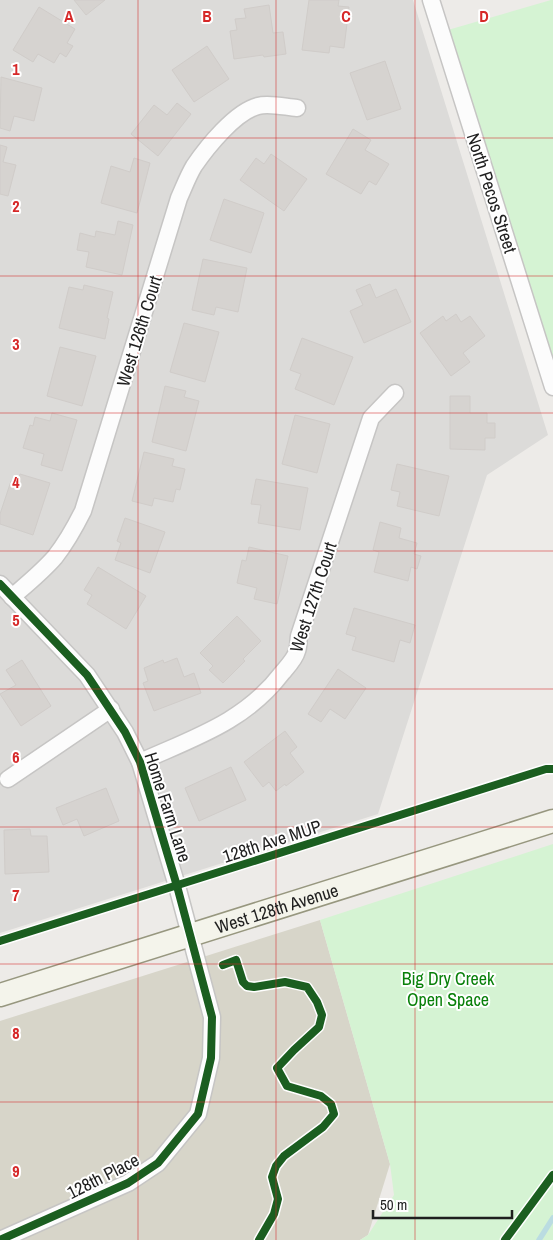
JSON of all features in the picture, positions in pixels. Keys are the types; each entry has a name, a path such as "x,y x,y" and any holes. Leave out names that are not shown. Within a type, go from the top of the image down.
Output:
{"main road":[{"name":"West 128th Avenue","path":"0,994 553,821"}],"street":[{"name":"North Pecos Street","path":"431,0 553,387"},
{"name":"West 126th Court","path":"12,597 38,575 55,557 70,536 83,510 179,198 193,168 208,147 238,116 246,111 260,105 297,108"},
{"name":"West 127th Court","path":"140,762 222,725 247,710 271,688 289,665 297,652 299,636 371,418 395,393"},
{"name":"Home Farm Lane","path":"0,584 87,675 125,732 140,762 191,935"},
{"path":"8,779 111,709"},
{"name":"128th Place","path":"0,1240 128,1183 158,1163 198,1114 211,1058 212,1017 191,935"}],"shaded area":[{"path":"0,0 413,0 548,435 487,475 378,814 0,933"},
{"path":"320,920 390,1164 368,1235 360,1240 0,1240 0,1021"}],"green space":[{"path":"553,0 553,380 441,32"},
{"name":"Big Dry Creek Open Space","path":"553,844 553,1240 360,1240 368,1235 394,1195 390,1164 320,920"}],"building":[{"path":"74,0 105,0 86,15"},
{"path":"309,0 339,0 338,6 349,7 344,48 330,46 329,53 302,50"},
{"path":"269,5 273,33 283,32 286,54 234,59 230,31 237,30 235,19 246,18 244,9"},
{"path":"39,7 75,29 67,43 73,46 66,57 60,53 54,63 38,54 33,62 13,50"},
{"path":"207,46 229,79 194,102 172,70"},
{"path":"385,61 401,109 367,120 350,73"},
{"path":"1,77 42,88 34,121 14,116 10,131 0,128"},
{"path":"177,103 191,114 158,156 131,134 154,105 167,115"},
{"path":"353,129 371,140 365,150 389,164 376,185 369,181 361,194 326,174"},
{"path":"0,145 7,147 3,162 16,165 8,196 0,194"},
{"path":"271,154 307,179 284,211 240,180 256,158 264,164"},
{"path":"134,158 150,163 137,213 101,203 111,166 130,172"},
{"path":"224,199 264,213 251,253 210,240"},
{"path":"118,221 133,225 122,275 86,267 89,252 77,250 80,233 95,237 96,231 115,235"},
{"path":"203,259 247,268 238,312 216,307 214,315 192,310"},
{"path":"370,284 376,298 396,289 411,322 364,343 350,311 363,305 356,290"},
{"path":"84,285 113,292 107,318 109,319 105,339 59,328 69,287 83,290"},
{"path":"456,314 461,322 470,316 485,336 463,353 470,362 451,376 420,333 443,316 446,321"},
{"path":"184,323 219,332 205,382 170,372"},
{"path":"302,338 353,357 334,405 295,389 301,374 290,370"},
{"path":"60,347 96,356 82,406 47,396"},
{"path":"165,386 186,391 184,397 199,401 186,451 152,442"},
{"path":"450,396 470,396 470,413 487,413 487,423 495,423 495,438 485,438 485,450 450,449"},
{"path":"52,413 77,420 62,471 41,465 44,454 23,448 30,425 33,426 35,417 50,421"},
{"path":"295,415 330,424 317,473 282,464"},
{"path":"144,452 174,459 172,466 185,469 180,490 176,489 173,502 154,498 152,506 132,501"},
{"path":"397,464 449,476 439,516 397,506 400,492 391,490"},
{"path":"20,474 50,483 33,535 0,524 0,514 11,481 17,483"},
{"path":"256,479 308,488 300,530 258,523 261,505 251,504"},
{"path":"125,518 165,532 150,573 115,560 121,543 117,541"},
{"path":"380,522 401,528 399,538 417,543 414,554 421,556 417,569 411,567 408,581 374,572 379,552 373,550"},
{"path":"249,547 288,556 277,604 254,599 257,588 237,583 242,560 246,561"},
{"path":"98,567 146,596 126,629 87,604 92,595 84,590"},
{"path":"354,608 415,625 410,643 400,640 394,662 352,650 356,637 346,634"},
{"path":"237,616 261,641 243,659 245,661 223,683 209,670 213,666 200,653"},
{"path":"177,658 184,677 194,673 201,693 154,711 143,683 148,681 144,668 163,660 164,663"},
{"path":"22,660 51,706 21,726 0,694 16,685 6,670"},
{"path":"338,669 366,688 345,719 330,709 321,722 308,714"},
{"path":"285,731 297,747 290,753 304,772 276,791 269,782 263,787 244,762"},
{"path":"231,767 246,800 199,821 185,788"},
{"path":"106,788 119,821 84,836 77,819 63,825 56,808"},
{"path":"30,829 31,836 47,836 49,872 5,874 4,830"}],"waterway":[{"path":"539,1240 553,1218"}],"cycle path":[{"path":"0,584 87,675 125,732 140,762 177,886 212,1017 211,1058 198,1114 158,1163 128,1183 0,1240"},
{"name":"128th Ave MUP","path":"0,941 546,769 553,769"},
{"path":"223,965 236,960 243,982 247,986 254,987 285,982 307,987 317,1002 322,1015 319,1027 277,1068 287,1086 321,1096 331,1104 334,1114 323,1127 284,1156 276,1166 272,1177 278,1199 274,1214 259,1240"},
{"path":"505,1240 553,1175"}]}
